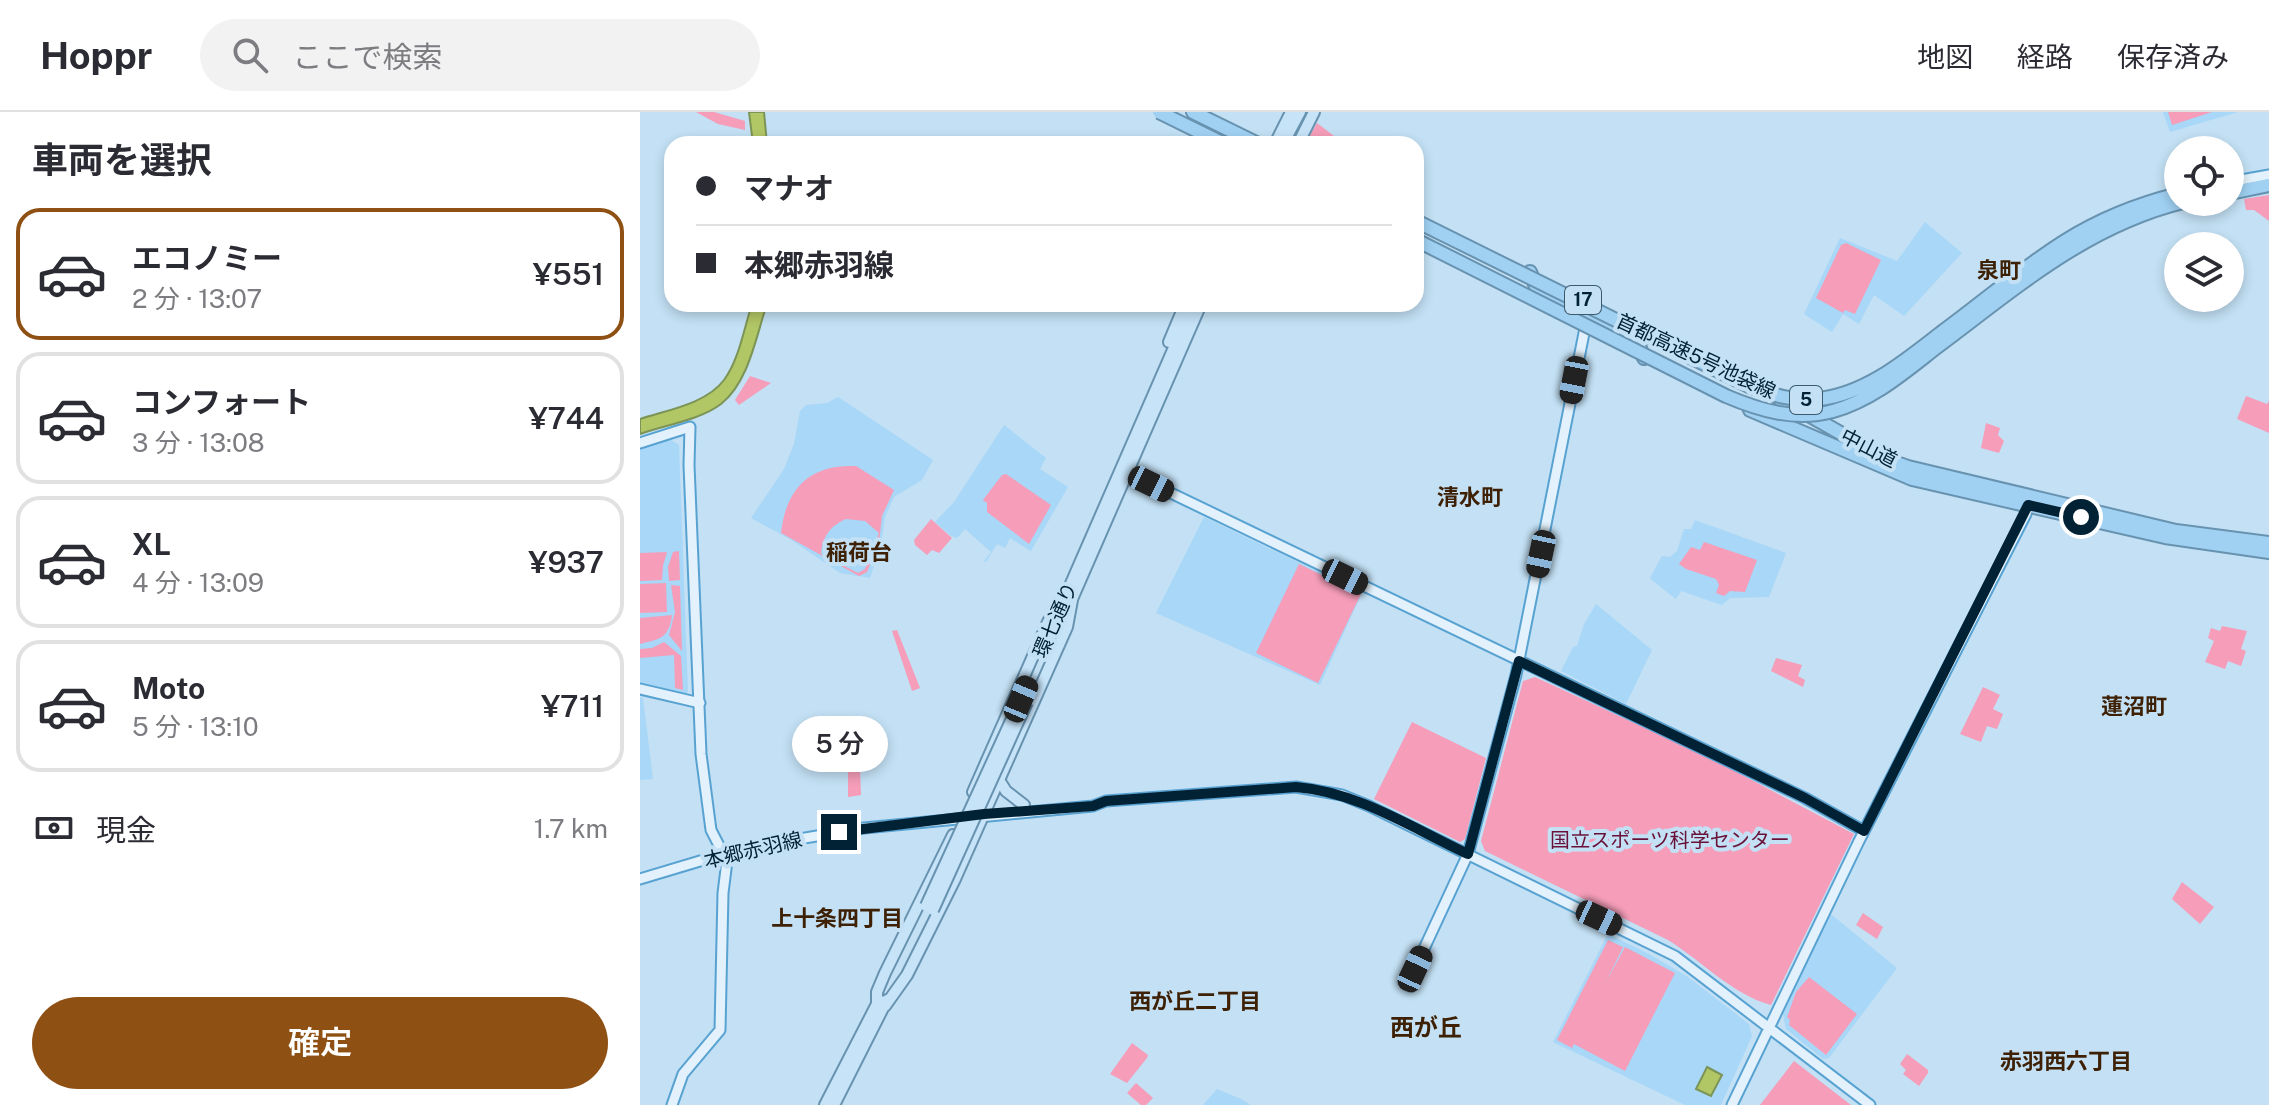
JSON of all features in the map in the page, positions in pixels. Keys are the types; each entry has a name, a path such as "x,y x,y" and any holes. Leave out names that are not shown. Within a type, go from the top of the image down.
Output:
{"highway":[{"path":"1158,112 1204,136"},
{"path":"1173,112 1208,136"},
{"path":"1193,112 1242,136"},
{"path":"1206,112 1252,136"},
{"path":"2244,180 2269,176"},
{"path":"2244,190 2269,185"},
{"name":"首都高速5号池袋線","path":"1424,222 1749,386 1784,398 1808,400 1831,397 1856,388 1914,354 2065,241 2124,211 2164,198"},
{"name":"首都高速5号池袋線","path":"1424,246 1726,396 1763,410 1799,415 1835,410 1852,404 1887,384 2048,264 2089,238 2164,207"},
{"name":"中山道","path":"1424,222 1530,272 1644,358 1751,411 1899,474 2176,531 2269,543"},
{"name":"5","path":"1424,236 1655,351 1667,365"},
{"name":"中山道","path":"1424,245 1766,391 1898,464 2165,537 2269,552"}],"main road":[{"path":"1279,136 1291,112"},
{"path":"1287,136 1300,112"},
{"path":"1295,136 1307,112"},
{"path":"1302,136 1314,112"},
{"path":"1163,381 1160,365 1182,312"},
{"name":"環七通り","path":"1185,332 1191,312"},
{"name":"環七通り","path":"834,1105 930,908 1196,312"},
{"path":"1163,381 1181,364 1204,312"},
{"path":"881,1005 907,975 984,814 1067,627 1070,596"},
{"path":"881,1005 877,992 885,973 962,817 1048,622 1070,596"},
{"path":"999,780 1006,791 1024,805"},
{"name":"環七通り","path":"825,1105 881,1005"}],"street":[{"path":"1766,391 1822,394 1846,388 1911,350 2080,227 2141,200 2164,196"},
{"path":"1409,981 1468,854 1519,661 1588,317"},
{"path":"640,443 690,427 689,465 706,805 711,830 727,861 723,893 720,1030 683,1074 672,1105"},
{"path":"1124,471 1805,798 1864,831"},
{"path":"1732,1105 1864,831 2029,501"},
{"path":"640,689 700,703"},
{"path":"984,814 997,807 1092,800 1103,802 1251,789 1312,788 1355,800 1675,956 1870,1105"},
{"path":"984,814 1093,806 1103,802"},
{"name":"本郷赤羽線","path":"640,879 725,854 864,828 984,814"}],"shaded area":[{"path":"749,112 764,112 766,136 752,136"},
{"path":"2163,112 2238,112 2170,132"},
{"path":"1925,222 1962,253 1904,316 1874,295 1859,324 1843,314 1832,332 1804,314 1840,238 1897,261"},
{"path":"750,312 764,312 745,371 731,395 713,410 640,434 640,419 697,401 716,388 729,372"},
{"path":"838,397 933,460 922,480 894,497 885,517 881,544 870,578 840,573 790,539 751,518 784,469 794,444 800,411 806,405 827,403"},
{"path":"1004,425 1046,458 1040,469 1068,487 1031,551 1010,538 1005,548 997,544 986,562 991,552 965,529 957,538 935,522 954,502"},
{"path":"668,438 679,445 688,692 683,695 640,684 640,447"},
{"path":"1204,517 1362,593 1320,685 1156,613"},
{"path":"1695,520 1786,553 1769,597 1730,598 1722,605 1681,591 1676,599 1650,578 1662,556 1670,557 1677,551 1684,529 1691,529"},
{"path":"1596,604 1652,650 1626,704 1561,671 1573,647 1577,646 1584,624"},
{"path":"640,697 643,698 653,779 640,780"},
{"path":"1832,915 1897,968 1829,1058 1823,1059 1786,1029 1783,1014"},
{"path":"1608,934 1688,977 1749,1024 1752,1036 1721,1105 1685,1105 1553,1042"},
{"path":"1707,1067 1722,1075 1711,1096 1696,1089"},
{"path":"1217,1089 1241,1099 1251,1105 1203,1105"}],"green space":[{"path":"696,112 714,112 745,121 745,130 718,124"},
{"path":"2168,112 2212,112 2172,125"},
{"path":"1317,123 1334,136 1310,136"},
{"path":"2269,195 2269,221 2254,210 2246,210 2244,199"},
{"path":"1846,243 1881,260 1855,314 1845,310 1843,313 1816,298 1841,245"},
{"path":"750,376 771,383 739,405 735,400"},
{"path":"2246,396 2267,404 2269,401 2269,433 2237,419"},
{"path":"1986,423 2000,428 1998,435 2004,441 1999,453 1981,448"},
{"path":"840,466 856,466 894,490 882,516 879,543 867,572 859,576 781,533 788,503 795,491 813,474","holes":["846,519 865,521 879,533 865,569 858,573 821,554 828,532 836,525"]},
{"path":"1006,474 1051,505 1029,544 987,512 987,503 983,500"},
{"path":"931,519 952,538 939,553 932,550 927,555 915,545 914,540"},
{"path":"1704,542 1757,560 1745,592 1730,591 1724,596 1716,593 1719,585 1716,579 1679,564 1691,547 1700,550"},
{"path":"679,551 680,580 669,581 668,567 673,552"},
{"path":"667,552 662,580 640,581 640,553"},
{"path":"1299,564 1361,594 1318,683 1256,653"},
{"path":"666,583 667,612 640,613 640,584"},
{"path":"671,585 680,586 682,651 669,635 675,612"},
{"path":"672,615 666,633 658,639 640,644 640,618"},
{"path":"2222,626 2247,631 2241,649 2246,651 2241,666 2228,661 2225,669 2205,662 2214,641 2208,638 2211,628 2220,631"},
{"path":"897,630 920,688 912,691 892,631"},
{"path":"664,642 681,656 683,690 675,688 674,655 640,658 640,649"},
{"path":"1776,658 1802,665 1798,676 1805,680 1803,687 1771,671"},
{"name":"国立スポーツ科学センター","path":"1535,677 1708,757 1854,834 1771,1005 1731,986 1668,940 1485,851 1481,841 1523,681"},
{"path":"1983,687 2000,695 1993,709 2003,714 1997,729 1987,726 1981,742 1960,734"},
{"path":"1412,722 1486,758 1465,839 1460,842 1374,799"},
{"path":"848,769 860,769 861,795 848,797"},
{"path":"2182,882 2214,907 2200,924 2172,899"},
{"path":"1863,913 1883,927 1877,939 1856,925"},
{"path":"1608,940 1623,947 1606,982 1625,947 1675,973 1625,1071 1574,1044 1572,1048 1557,1040"},
{"path":"1809,977 1857,1014 1826,1055 1789,1025 1787,1017 1796,992"},
{"path":"1132,1043 1148,1055 1127,1083 1110,1074"},
{"path":"1907,1054 1928,1070 1919,1086 1903,1074 1906,1070 1900,1064"},
{"path":"1794,1061 1851,1105 1760,1105"},
{"path":"1136,1083 1153,1098 1146,1105 1141,1105 1127,1093"}],"district":[{"name":"泉町","path":"1999,270"},
{"name":"清水町","path":"1470,497"},
{"name":"稲荷台","path":"859,552"},
{"name":"蓮沼町","path":"2134,706"},
{"name":"上十条四丁目","path":"837,918"},
{"name":"西が丘二丁目","path":"1195,1001"},
{"name":"西が丘","path":"1426,1028"},
{"name":"赤羽西六丁目","path":"2066,1061"}],"route":[{"path":"839,832 984,814 1093,806 1106,801 1296,787 1327,791 1355,800 1468,854 1519,661 1805,798 1864,831 2028,505 2081,517"}]}
